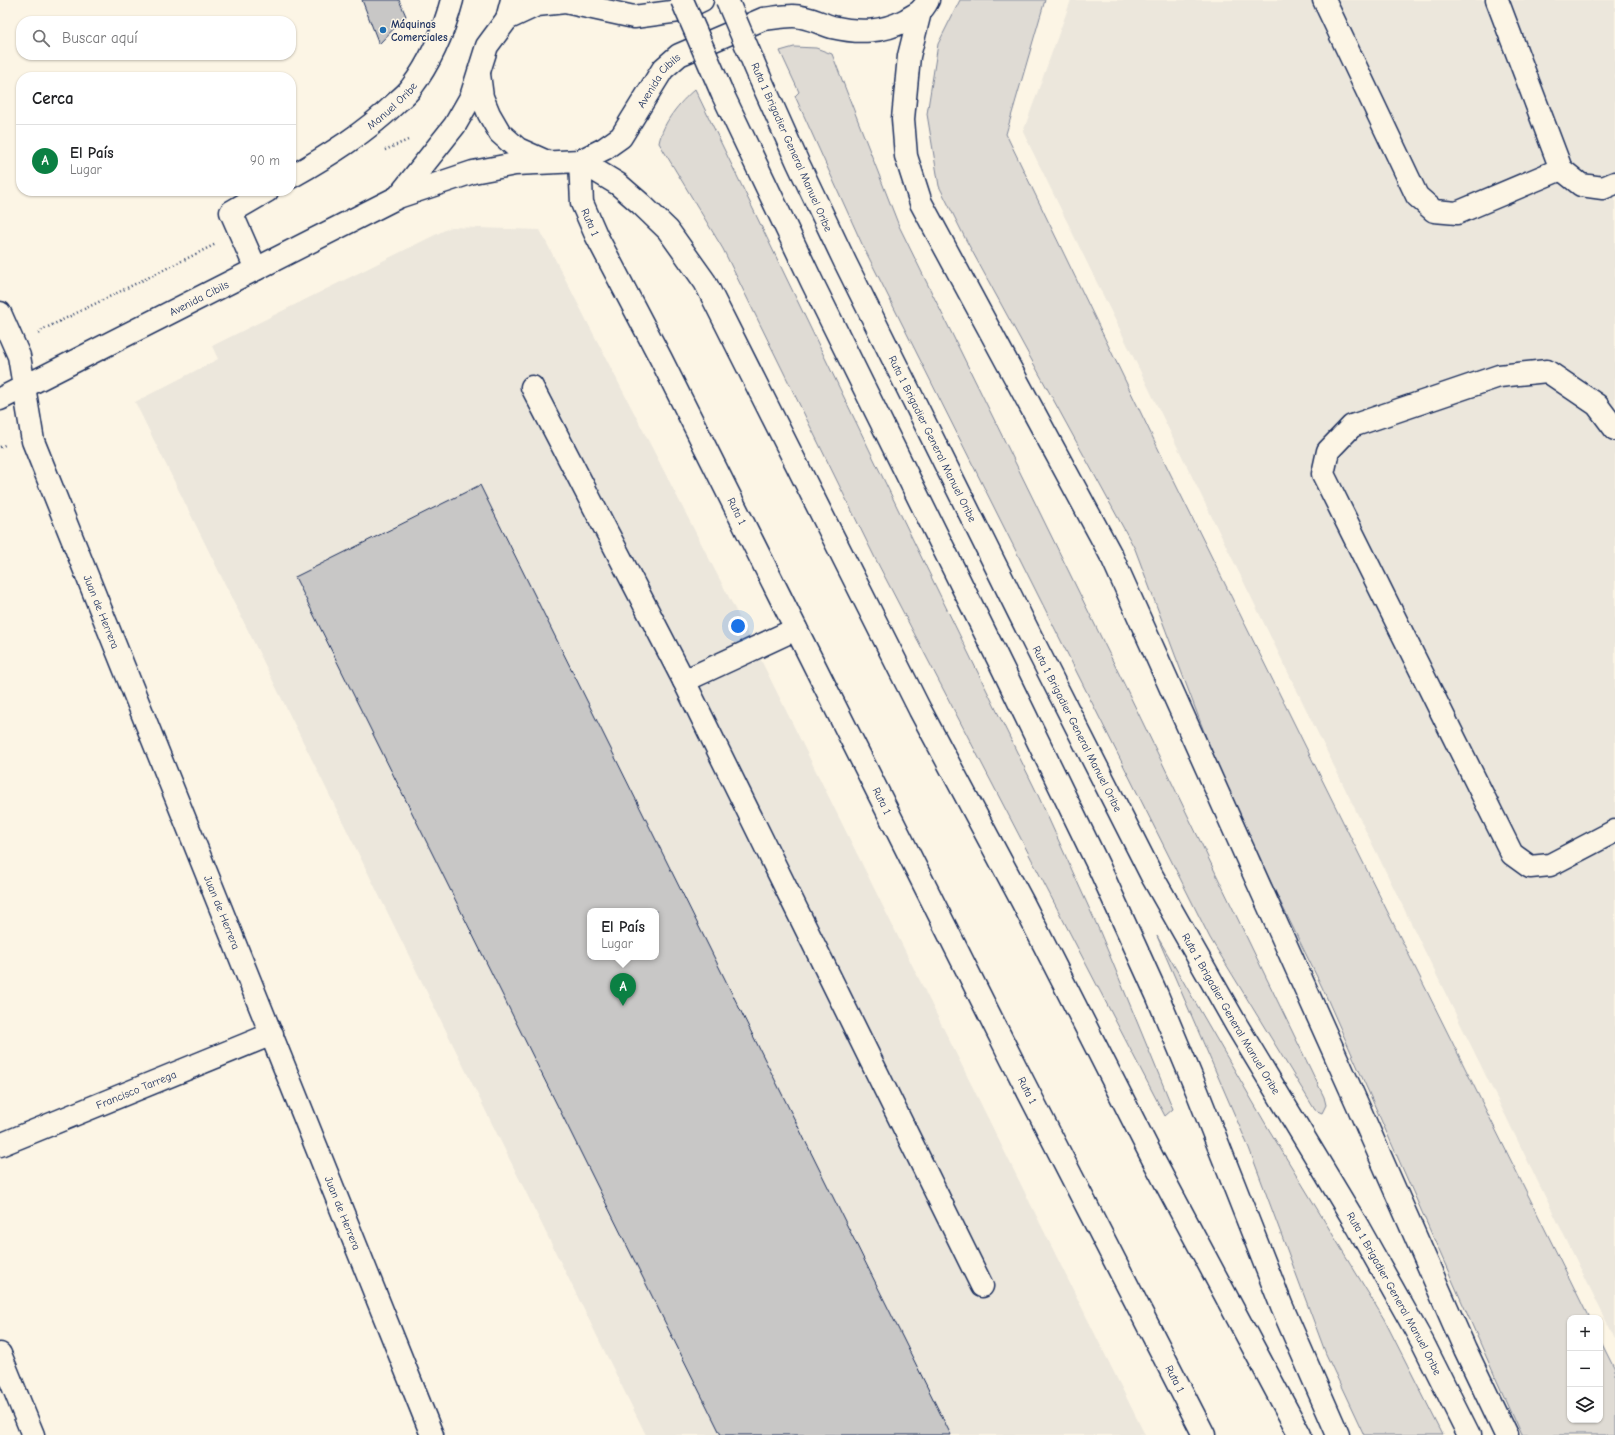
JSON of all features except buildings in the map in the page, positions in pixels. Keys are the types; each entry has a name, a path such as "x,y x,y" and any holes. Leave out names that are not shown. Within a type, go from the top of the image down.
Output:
{"main road":[{"name":"Manuel Oribe","path":"296,174 316,163 376,122 411,89 430,57 447,19 452,0"},
{"path":"682,0 723,95 812,282 1098,865 1157,995 1197,1091 1282,1307 1338,1435"},
{"name":"Avenida Cibils","path":"398,197 455,125 471,98 487,46 510,10 565,2 634,17 680,11 702,0"},
{"name":"Ruta 1 Brigadier General Manuel Oribe","path":"728,0 760,78 845,262 1038,652 1152,876 1237,1026 1358,1227 1423,1343 1469,1435"},
{"path":"1324,0 1417,196 1434,211 1457,213 1561,169"},
{"path":"1497,0 1561,169 1581,185 1603,188 1615,183"},
{"path":"924,6 909,56 903,119 906,156 921,203 1112,557 1349,1085 1465,1349 1506,1435"},
{"name":"Avenida Cibils","path":"0,399 398,197 473,172 515,164 580,161 604,149 621,137 663,69 679,55 763,19 794,16 808,18 850,31 867,32 884,29 899,23 924,6"},
{"path":"479,70 482,97 489,114 500,133 518,149 546,162"},
{"path":"580,161 618,184 652,214 668,230 705,282 920,710 1022,901 1153,1159 1300,1435"},
{"name":"Ruta 1","path":"580,161 582,203 596,236 661,359 1012,1060 1204,1435"},
{"path":"256,269 231,212 258,196"},
{"name":"Juan de Herrera","path":"0,313 19,356 33,441 432,1435"},
{"path":"1615,429 1597,405 1547,371 1499,376 1352,426 1328,450 1323,474 1512,854 1530,867 1550,864 1615,832"},
{"path":"532,387 684,681 982,1286"},
{"path":"684,681 796,629"},
{"name":"Francisco Tarrega","path":"0,1145 272,1034"},
{"path":"0,1354 33,1435"}],"path":[{"path":"380,152 414,138"},
{"path":"19,356 42,330 240,232"},
{"path":"0,447 11,441"}],"shaded area":[{"path":"960,0 1045,0 1006,134 1168,469 1588,1315 1567,1315 1567,1423 1603,1423 1603,1346 1615,1370 1615,1435 1521,1435 1322,987 1228,795 1135,549 966,240 939,186 927,114 938,44"},
{"path":"1071,0 1615,0 1615,1339 1023,132"},
{"path":"794,47 816,48 832,54 899,226 1127,690 1324,1097 1326,1105 1322,1113 1315,1110 1210,938 862,244 795,96 799,92 780,51"},
{"path":"695,89 1037,793 1100,932 1173,1109 1165,1116 875,558 723,249 659,143 664,128 672,113"},
{"path":"451,227 540,230 755,648 1145,1435 646,1435 135,402 218,359 212,346"},
{"path":"1157,936 1268,1128 1384,1319 1443,1435 1364,1435 1326,1354 1249,1148"}],"place":[{"name":"Máquinas Comerciales","path":"383,30"},
{"name":"El País","path":"623,1006"}]}
